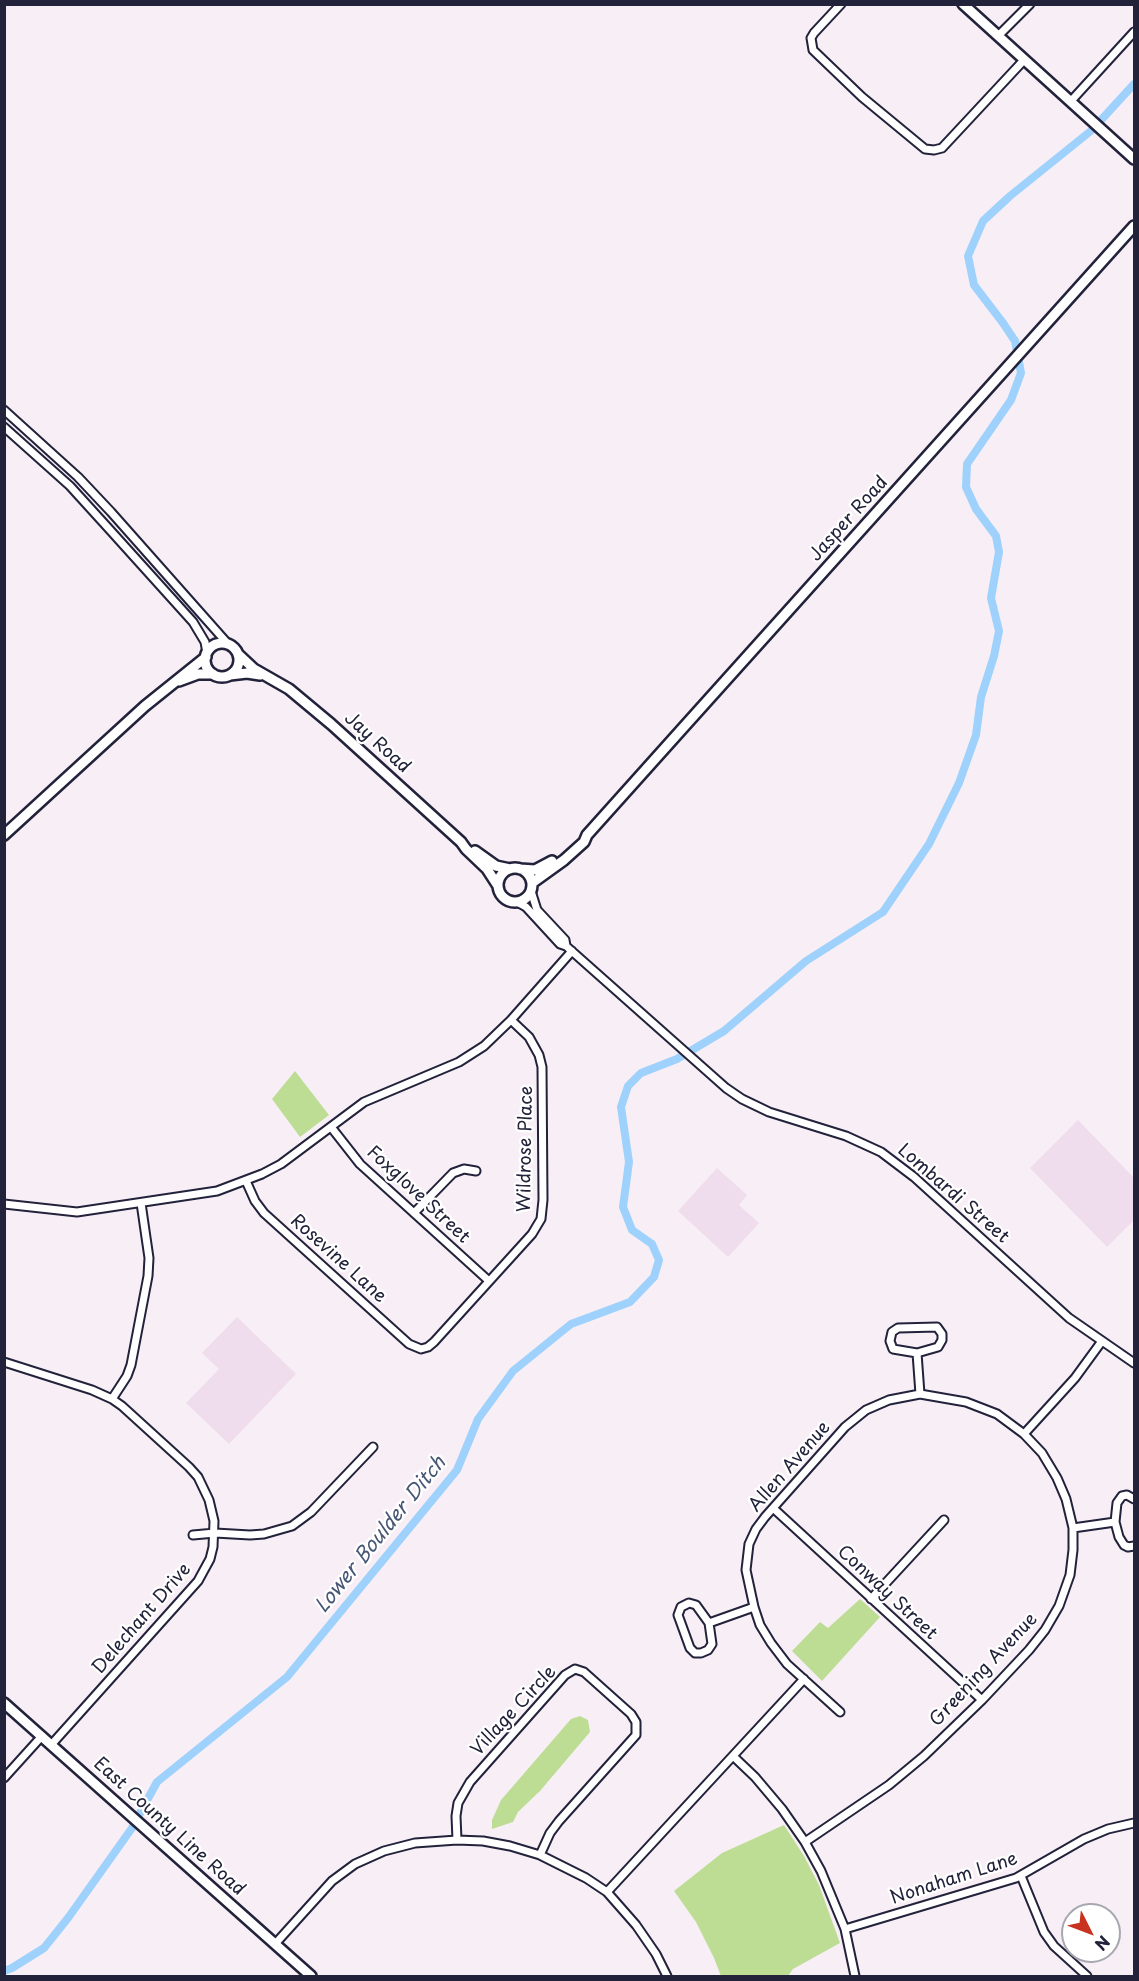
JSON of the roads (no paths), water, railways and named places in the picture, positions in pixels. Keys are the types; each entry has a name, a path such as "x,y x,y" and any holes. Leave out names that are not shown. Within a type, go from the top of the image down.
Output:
{"street":[{"path":"841,4 814,33 811,38 813,50 862,97 925,149 934,150 942,147 1024,60"},
{"path":"963,4 1134,159"},
{"path":"998,36 1030,4"},
{"path":"1071,101 1134,32"},
{"name":"Jasper Road","path":"531,887 584,842 587,835 1134,226"},
{"path":"4,410 84,484 238,654 239,664 231,675 192,676 178,681 162,692"},
{"path":"13,418 5,427 70,486 193,622 205,642 207,667 213,674"},
{"path":"4,835 218,644 228,644"},
{"name":"Jay Road","path":"238,654 254,669 289,689 331,724 461,842 490,873 498,886"},
{"name":"Jay Road","path":"231,675 247,673 266,676"},
{"name":"Jasper Road","path":"516,869 528,871 542,867 587,835"},
{"name":"Jay Road","path":"461,842 469,845 496,866 516,869"},
{"path":"516,869 528,875 531,887 526,898 517,902 504,898 498,886 500,877 516,869"},
{"name":"Lombardi Street","path":"531,887 537,910 565,940 569,949"},
{"name":"Lombardi Street","path":"517,902 529,910 560,944 569,949 726,1088 757,1107 846,1136 881,1152 914,1177 1069,1318 1134,1363"},
{"path":"4,1204 77,1212 217,1191 246,1181 281,1164 364,1102 459,1062 484,1046 511,1020 569,949"},
{"name":"Wildrose Place","path":"421,1349 435,1342 532,1234 541,1219 543,1200 542,1067 529,1037 511,1020"},
{"name":"Foxglove Street","path":"331,1127 360,1164 489,1281"},
{"path":"414,1213 453,1173 464,1169 476,1171"},
{"name":"Rosevine Lane","path":"246,1181 255,1201 264,1213 409,1344 421,1349"},
{"path":"112,1399 127,1376 131,1365 148,1276 149,1258 141,1203"},
{"path":"937,1327 942,1334 938,1347 917,1353 893,1349 890,1341 892,1332 898,1328 937,1327"},
{"path":"1024,1434 1075,1378 1101,1341"},
{"path":"917,1353 920,1394"},
{"name":"Delechant Drive","path":"4,1362 92,1390 112,1399 198,1477 212,1510 215,1533 210,1559 198,1581 51,1745"},
{"name":"Allen Avenue","path":"840,1712 788,1664 760,1625 746,1570 749,1544 756,1529 845,1427 866,1410 889,1400 920,1394 940,1396 997,1414 1024,1434"},
{"name":"Greening Avenue","path":"805,1842 889,1785 924,1756 982,1700 1046,1630 1059,1606 1070,1575 1073,1528 1066,1499 1057,1478 1042,1453 1024,1434"},
{"path":"194,1535 215,1533 250,1535 292,1526 310,1512 373,1447"},
{"path":"1134,1499 1127,1495 1122,1496 1117,1503 1115,1522 1119,1538 1124,1545 1134,1546"},
{"name":"Conway Street","path":"773,1508 982,1700"},
{"path":"871,1599 944,1520"},
{"path":"1073,1528 1115,1522"},
{"path":"688,1603 696,1605 709,1623 712,1644 708,1650 695,1653 690,1648 678,1615 681,1607 688,1603"},
{"path":"709,1623 754,1607"},
{"name":"Village Circle","path":"457,1840 458,1803 470,1782 565,1675 575,1669 584,1672 630,1714 636,1722 636,1736 559,1821 550,1833 540,1855"},
{"path":"607,1892 804,1679"},
{"name":"East County Line Road","path":"4,1703 311,1977"},
{"path":"4,1778 42,1736"},
{"path":"734,1757 755,1777 782,1809 805,1842 821,1871 845,1929 855,1977"},
{"name":"Nonaham Lane","path":"845,1929 1021,1876 1084,1839 1108,1829 1134,1823"},
{"path":"275,1944 332,1881 354,1864 384,1851 415,1843 483,1841 540,1855 586,1878 607,1892 636,1925 656,1954 667,1977"},
{"path":"1021,1876 1044,1932 1054,1946 1087,1977"}],"waterway":[{"name":"Lower Boulder Ditch","path":"1102,119 1134,84"},
{"name":"Lower Boulder Ditch","path":"4,1971 44,1948 132,1828 157,1782 287,1677 457,1470 478,1419 513,1371 571,1324 630,1302 654,1277 659,1260 652,1244 632,1230 623,1207 629,1162 621,1107 628,1086 641,1073 677,1059 724,1031 806,961 883,912 929,844 959,783 976,735 981,697 999,631 991,598 999,552 996,536 976,509 966,487 967,464 1011,400 1021,373 1015,341 974,285 968,256 983,221 1010,196 1092,130"}]}
